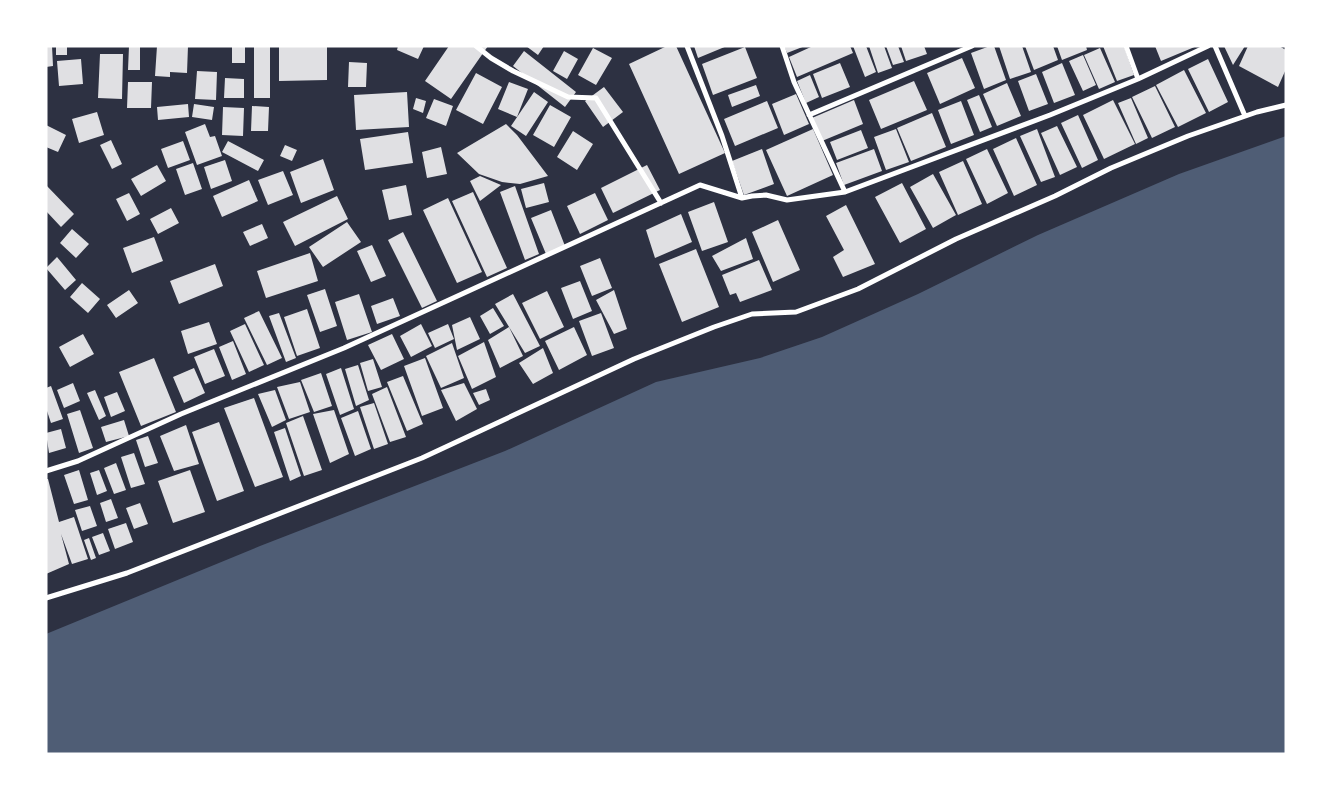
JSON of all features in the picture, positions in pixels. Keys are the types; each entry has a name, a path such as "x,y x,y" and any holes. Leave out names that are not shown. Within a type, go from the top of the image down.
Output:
{"street":[{"path":"476,46 491,58 568,97 596,98 661,203"},
{"path":"687,46 722,136 742,198"},
{"path":"782,46 794,82 845,192"},
{"path":"809,115 972,46"},
{"path":"1126,46 1138,79"},
{"path":"46,471 78,461 181,414 344,348 700,185 742,198 766,195 787,200 845,192 1050,115 1138,79 1208,46"},
{"path":"1215,46 1245,116"},
{"path":"46,598 127,573 422,458 634,359 705,331 752,314 796,312 858,290 956,239 1055,196 1111,168 1188,136 1245,116 1286,105"}],"water":[{"path":"1286,136 1286,754 46,754 46,634 260,546 505,451 656,382 760,358 822,337 918,294 1038,235 1179,174"}],"building":[{"path":"46,46 52,46 53,66 46,67"},
{"path":"56,46 67,46 67,55 56,55"},
{"path":"129,46 140,46 140,70 128,70"},
{"path":"157,46 188,46 187,73 170,72 170,77 155,76"},
{"path":"232,46 245,46 245,63 232,63"},
{"path":"254,46 270,46 270,98 254,98"},
{"path":"279,46 327,46 327,80 279,81"},
{"path":"398,46 424,46 418,59 397,50"},
{"path":"449,46 488,46 451,99 425,81"},
{"path":"526,46 544,46 538,55"},
{"path":"667,46 676,46 725,153 679,174 629,64"},
{"path":"694,46 727,46 698,58"},
{"path":"784,46 805,46 787,53"},
{"path":"813,46 850,46 853,53 797,77 789,57"},
{"path":"853,46 866,46 876,72 865,77"},
{"path":"869,46 884,46 892,68 878,73"},
{"path":"886,46 898,46 904,62 893,65"},
{"path":"901,46 924,46 927,54 906,61"},
{"path":"994,46 1006,80 984,89 971,53"},
{"path":"999,46 1022,46 1031,72 1010,79"},
{"path":"1025,46 1053,46 1058,60 1034,70"},
{"path":"1057,46 1086,46 1087,50 1062,60"},
{"path":"1103,46 1124,46 1134,75 1117,81"},
{"path":"1155,46 1197,46 1161,61"},
{"path":"1224,46 1245,46 1233,65"},
{"path":"1248,46 1279,46 1286,50 1286,69 1278,87 1239,66"},
{"path":"745,47 757,78 713,95 702,64"},
{"path":"593,48 612,58 596,85 578,75"},
{"path":"1100,48 1115,82 1099,89 1084,55"},
{"path":"524,51 576,92 565,107 513,66"},
{"path":"564,51 578,59 567,79 553,71"},
{"path":"100,54 123,54 122,99 98,98"},
{"path":"1083,55 1096,85 1083,91 1069,61"},
{"path":"962,58 975,88 940,104 927,73"},
{"path":"81,59 83,84 59,86 57,61"},
{"path":"1208,59 1228,102 1209,112 1188,69"},
{"path":"349,62 367,63 366,87 348,87"},
{"path":"840,63 850,87 822,98 813,74"},
{"path":"1062,63 1075,95 1054,103 1042,72"},
{"path":"1184,70 1206,113 1178,127 1156,85"},
{"path":"197,71 217,72 216,100 195,99"},
{"path":"476,73 502,87 483,124 456,110"},
{"path":"1036,74 1048,104 1029,111 1018,81"},
{"path":"810,75 819,97 806,103 797,81"},
{"path":"225,78 244,79 244,98 224,98"},
{"path":"914,81 927,110 881,129 869,100"},
{"path":"128,82 152,82 151,108 127,108"},
{"path":"509,82 528,89 517,117 498,109"},
{"path":"1007,83 1021,116 997,126 983,94"},
{"path":"756,85 760,96 732,107 728,95"},
{"path":"1155,86 1175,127 1152,138 1132,97"},
{"path":"604,87 623,112 603,127 585,101"},
{"path":"407,92 409,127 356,130 354,95"},
{"path":"534,92 548,102 526,136 511,126"},
{"path":"796,94 809,124 784,135 772,104"},
{"path":"979,95 992,127 980,132 967,100"},
{"path":"416,98 426,101 423,113 413,109"},
{"path":"1131,98 1148,138 1136,144 1118,103"},
{"path":"434,99 453,106 446,126 426,118"},
{"path":"854,100 863,124 822,141 812,118"},
{"path":"1113,100 1135,144 1104,159 1083,115"},
{"path":"767,101 778,128 735,146 724,119"},
{"path":"961,101 974,135 951,144 938,110"},
{"path":"188,104 189,117 158,120 157,107"},
{"path":"194,104 214,107 212,120 192,117"},
{"path":"550,105 571,117 554,147 533,135"},
{"path":"252,106 269,107 268,131 251,131"},
{"path":"223,107 244,108 243,136 222,135"},
{"path":"97,112 104,135 79,143 72,119"},
{"path":"932,113 946,147 911,161 897,128"},
{"path":"1078,115 1098,160 1082,168 1061,123"},
{"path":"205,124 210,137 215,136 222,156 197,165 185,132"},
{"path":"506,124 517,135 548,176 520,184 502,182 479,174 457,153"},
{"path":"46,125 66,135 58,152 46,147"},
{"path":"1057,126 1077,167 1060,175 1041,133"},
{"path":"813,129 833,175 787,196 766,150"},
{"path":"896,129 909,162 886,170 874,137"},
{"path":"1037,129 1055,177 1041,182 1020,136"},
{"path":"861,130 868,148 837,160 830,142"},
{"path":"573,131 593,144 577,170 557,157"},
{"path":"408,132 413,163 365,170 360,139"},
{"path":"1016,138 1037,185 1014,196 993,149"},
{"path":"111,140 122,164 112,169 100,145"},
{"path":"183,141 190,160 168,168 161,149"},
{"path":"228,141 264,160 258,171 222,152"},
{"path":"285,145 297,150 292,161 280,156"},
{"path":"441,147 447,174 427,178 422,152"},
{"path":"762,149 774,184 744,195 732,161"},
{"path":"874,149 882,171 844,185 836,163"},
{"path":"987,149 1008,193 987,204 966,159"},
{"path":"323,159 334,190 301,203 290,172"},
{"path":"225,160 232,181 211,189 204,167"},
{"path":"963,161 982,204 958,215 939,172"},
{"path":"193,163 202,189 185,195 176,169"},
{"path":"157,165 166,181 141,196 131,179"},
{"path":"647,165 660,190 613,213 601,188"},
{"path":"283,171 293,195 268,205 258,180"},
{"path":"933,174 956,215 933,228 910,187"},
{"path":"480,176 501,185 480,201 470,181"},
{"path":"249,180 258,201 222,217 213,196"},
{"path":"544,183 549,202 526,208 521,189"},
{"path":"902,183 926,229 900,243 875,197"},
{"path":"46,185 74,214 61,227 46,211"},
{"path":"406,185 412,215 389,220 382,190"},
{"path":"515,186 539,254 525,260 500,192"},
{"path":"473,192 507,268 487,277 452,201"},
{"path":"129,193 140,214 127,221 116,199"},
{"path":"595,193 608,220 580,234 567,206"},
{"path":"337,196 348,219 295,246 283,222"},
{"path":"448,198 482,272 457,283 423,210"},
{"path":"714,202 728,242 702,251 688,212"},
{"path":"846,205 875,264 843,277 833,257 844,250 826,216"},
{"path":"171,208 179,223 158,234 150,219"},
{"path":"551,210 565,246 546,254 531,218"},
{"path":"681,214 692,242 655,258 646,230"},
{"path":"778,220 800,270 773,282 752,232"},
{"path":"347,222 361,242 323,267 309,247"},
{"path":"262,224 268,238 250,246 243,232"},
{"path":"72,229 89,244 76,258 60,243"},
{"path":"403,232 437,301 422,308 388,240"},
{"path":"154,237 163,261 132,273 123,248"},
{"path":"746,238 753,259 721,271 712,256"},
{"path":"372,245 386,276 371,282 357,251"},
{"path":"696,249 719,307 682,322 659,264"},
{"path":"310,253 318,281 266,298 257,271"},
{"path":"57,257 76,280 65,290 46,268"},
{"path":"600,258 612,288 592,296 580,266"},
{"path":"759,260 772,290 740,302 736,293 730,295 722,275"},
{"path":"215,264 223,286 179,304 170,281"},
{"path":"580,281 592,311 573,319 561,288"},
{"path":"82,283 100,299 88,313 70,297"},
{"path":"325,289 337,326 320,332 307,295"},
{"path":"129,290 138,303 116,318 107,305"},
{"path":"614,290 627,329 614,334 596,300"},
{"path":"547,291 564,327 540,339 522,303"},
{"path":"359,294 372,332 347,340 335,302"},
{"path":"513,294 540,346 525,353 495,304"},
{"path":"393,298 400,316 377,324 371,306"},
{"path":"493,308 504,326 490,334 480,316"},
{"path":"307,309 320,348 297,356 284,317"},
{"path":"259,311 282,358 267,365 244,318"},
{"path":"279,313 296,358 286,362 269,316"},
{"path":"601,313 614,348 592,356 579,321"},
{"path":"470,317 480,339 457,350 452,325"},
{"path":"209,322 217,344 188,354 181,331"},
{"path":"245,324 264,365 249,372 230,331"},
{"path":"421,324 432,346 411,357 400,336"},
{"path":"448,324 454,339 435,348 428,333"},
{"path":"509,327 523,356 500,368 488,340"},
{"path":"574,327 587,355 559,370 545,341"},
{"path":"83,334 94,354 70,367 59,347"},
{"path":"392,334 404,359 381,370 368,345"},
{"path":"233,341 246,374 232,380 219,347"},
{"path":"484,342 496,377 472,389 458,356"},
{"path":"452,343 464,378 441,388 426,356"},
{"path":"543,348 553,373 533,384 519,363"},
{"path":"214,349 225,376 205,384 194,357"},
{"path":"154,358 176,412 141,426 119,372"},
{"path":"425,358 443,408 422,416 404,366"},
{"path":"373,359 382,387 368,391 360,363"},
{"path":"358,365 369,400 356,406 345,369"},
{"path":"194,368 205,393 184,403 173,377"},
{"path":"341,368 354,409 340,415 326,374"},
{"path":"321,373 332,406 314,412 301,380"},
{"path":"403,376 423,424 407,431 387,382"},
{"path":"300,382 310,412 289,419 277,387"},
{"path":"73,383 80,401 64,408 57,390"},
{"path":"464,383 477,409 456,421 441,390"},
{"path":"51,386 63,419 51,423 46,408 46,388"},
{"path":"387,387 406,437 390,442 372,394"},
{"path":"486,389 490,400 479,405 473,393"},
{"path":"95,390 106,416 99,420 87,393"},
{"path":"275,390 286,420 272,427 258,394"},
{"path":"117,392 125,411 111,417 104,397"},
{"path":"254,398 283,477 255,487 224,408"},
{"path":"374,403 388,444 374,449 360,407"},
{"path":"80,410 93,448 79,453 67,414"},
{"path":"334,410 349,454 330,463 313,414"},
{"path":"358,411 371,449 355,456 341,418"},
{"path":"303,416 322,470 304,476 286,423"},
{"path":"124,420 129,436 106,442 101,427"},
{"path":"219,422 244,491 217,501 192,432"},
{"path":"186,425 199,464 174,471 160,436"},
{"path":"285,428 301,476 290,481 274,432"},
{"path":"61,429 66,448 49,453 46,433"},
{"path":"148,436 158,463 145,467 136,440"},
{"path":"134,453 145,484 131,488 121,457"},
{"path":"116,463 126,490 114,494 104,468"},
{"path":"79,470 88,500 74,504 64,475"},
{"path":"99,470 107,491 97,495 90,473"},
{"path":"190,470 205,512 173,523 158,481"},
{"path":"46,479 48,479 59,522 74,517 88,559 72,564 61,534 69,564 46,574"},
{"path":"111,499 118,518 106,522 100,503"},
{"path":"140,503 148,524 134,529 126,508"},
{"path":"90,506 97,526 82,531 75,510"},
{"path":"126,523 133,542 115,549 108,529"},
{"path":"103,533 110,551 99,555 92,537"},
{"path":"89,538 96,558 91,560 84,540"}]}
